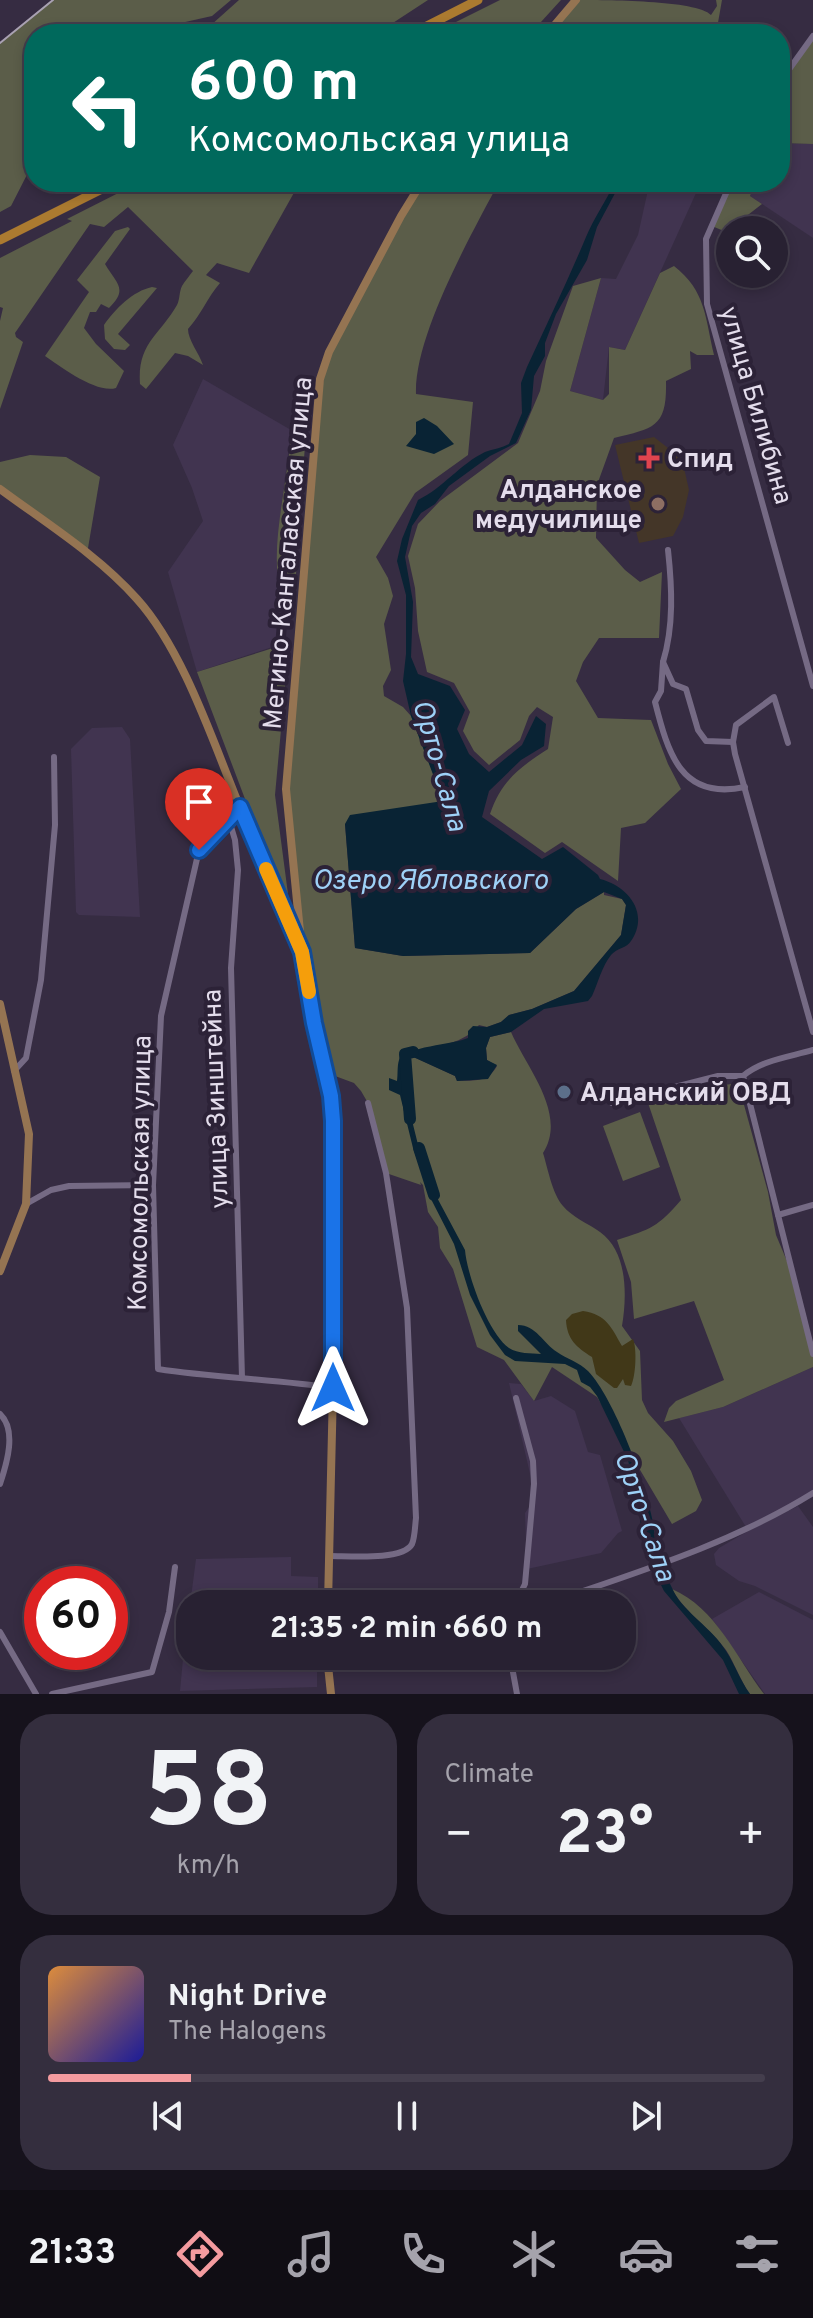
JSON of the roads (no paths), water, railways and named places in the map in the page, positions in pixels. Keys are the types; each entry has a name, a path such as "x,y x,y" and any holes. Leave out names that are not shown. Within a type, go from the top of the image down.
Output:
{"highway":[{"path":"431,24 478,0"},
{"path":"0,240 96,192"}],"main road":[{"path":"556,24 576,0"},
{"name":"Мегино-Кангаласская улица","path":"329,1590 333,1121 331,1096 302,952 286,789 320,379 329,352 416,192"},
{"path":"0,489 99,564 136,597 153,618 204,720 240,807"},
{"name":"Мегино-Кангаласская улица","path":"240,807 302,952"},
{"path":"0,1004 29,1134 26,1204 0,1271"},
{"path":"328,1670 331,1694"}],"street":[{"path":"790,68 813,36"},
{"name":"улица Билибина","path":"727,192 706,239 707,304 813,686"},
{"path":"668,550 672,580 668,643 661,691 655,702 672,758 695,783 712,790 728,791 745,787"},
{"path":"663,662 673,684 686,689 698,730 706,741 733,742"},
{"path":"788,743 774,697 736,725 733,742 813,1032"},
{"path":"14,1071 26,1058 41,980 55,825 54,757"},
{"name":"Комсомольская улица","path":"240,807 199,850 161,1016 153,1185 158,1369 242,1378"},
{"name":"улица Зинштейна","path":"229,820 238,870 231,968 242,1378"},
{"path":"612,1103 718,1076 743,1076 766,1063 813,1050"},
{"path":"743,1076 813,1354"},
{"path":"331,1556 385,1556 405,1551 412,1544 416,1518 407,1308 386,1173 368,1103"},
{"path":"26,1204 51,1190 69,1186 153,1185"},
{"path":"778,1215 813,1205"},
{"path":"242,1378 333,1388"},
{"path":"516,1398 533,1461 534,1484 522,1590"},
{"path":"0,1414 7,1420 10,1429 0,1484"},
{"path":"586,1590 670,1560 813,1493"},
{"path":"52,1694 152,1672 169,1612 175,1567"},
{"path":"0,1632 35,1692"},
{"path":"513,1670 517,1694"}],"water":[{"name":"Озеро Ябловского","path":"610,192 616,192 597,227 587,260 556,314 545,343 545,356 534,376 531,410 516,443 490,456 449,486 412,526 405,557 413,602 411,657 418,674 450,686 465,710 457,729 469,754 489,772 522,745 536,716 546,724 544,746 521,760 489,791 482,817 542,859 563,847 600,879 619,888 627,894 637,911 636,931 629,943 608,959 588,1001 544,1009 511,1032 490,1037 486,1048 487,1060 497,1065 488,1079 457,1081 455,1076 411,1056 402,1062 401,1076 426,1177 465,1250 474,1288 486,1317 509,1348 541,1354 518,1331 518,1325 530,1328 557,1352 588,1371 598,1384 636,1465 653,1522 657,1552 672,1587 685,1607 720,1643 750,1694 739,1694 723,1660 664,1591 640,1521 642,1507 628,1460 597,1396 581,1382 577,1370 565,1364 515,1361 505,1355 490,1335 470,1295 454,1244 432,1201 413,1148 400,1095 389,1090 389,1078 397,1081 398,1062 410,1052 468,1038 468,1031 473,1026 487,1027 509,1015 574,991 621,935 626,905 622,899 604,892 576,909 530,953 403,956 355,948 345,824 350,815 443,801 411,716 403,681 406,595 397,561 402,539 418,500 476,457 509,444 522,413 521,383 589,230"},
{"path":"424,418 437,426 454,444 434,454 406,446 416,434 416,422"}],"waterway":[{"name":"Орто-Сала","path":"410,1119 405,1054 413,1052"},
{"name":"Орто-Сала","path":"419,1148 434,1195"}],"railway":[{"path":"0,43 53,0"}],"place":[{"name":"Спид","path":"649,458"},
{"name":"Алданское медучилище","path":"658,504"},
{"name":"Алданский ОВД","path":"564,1092"}]}
